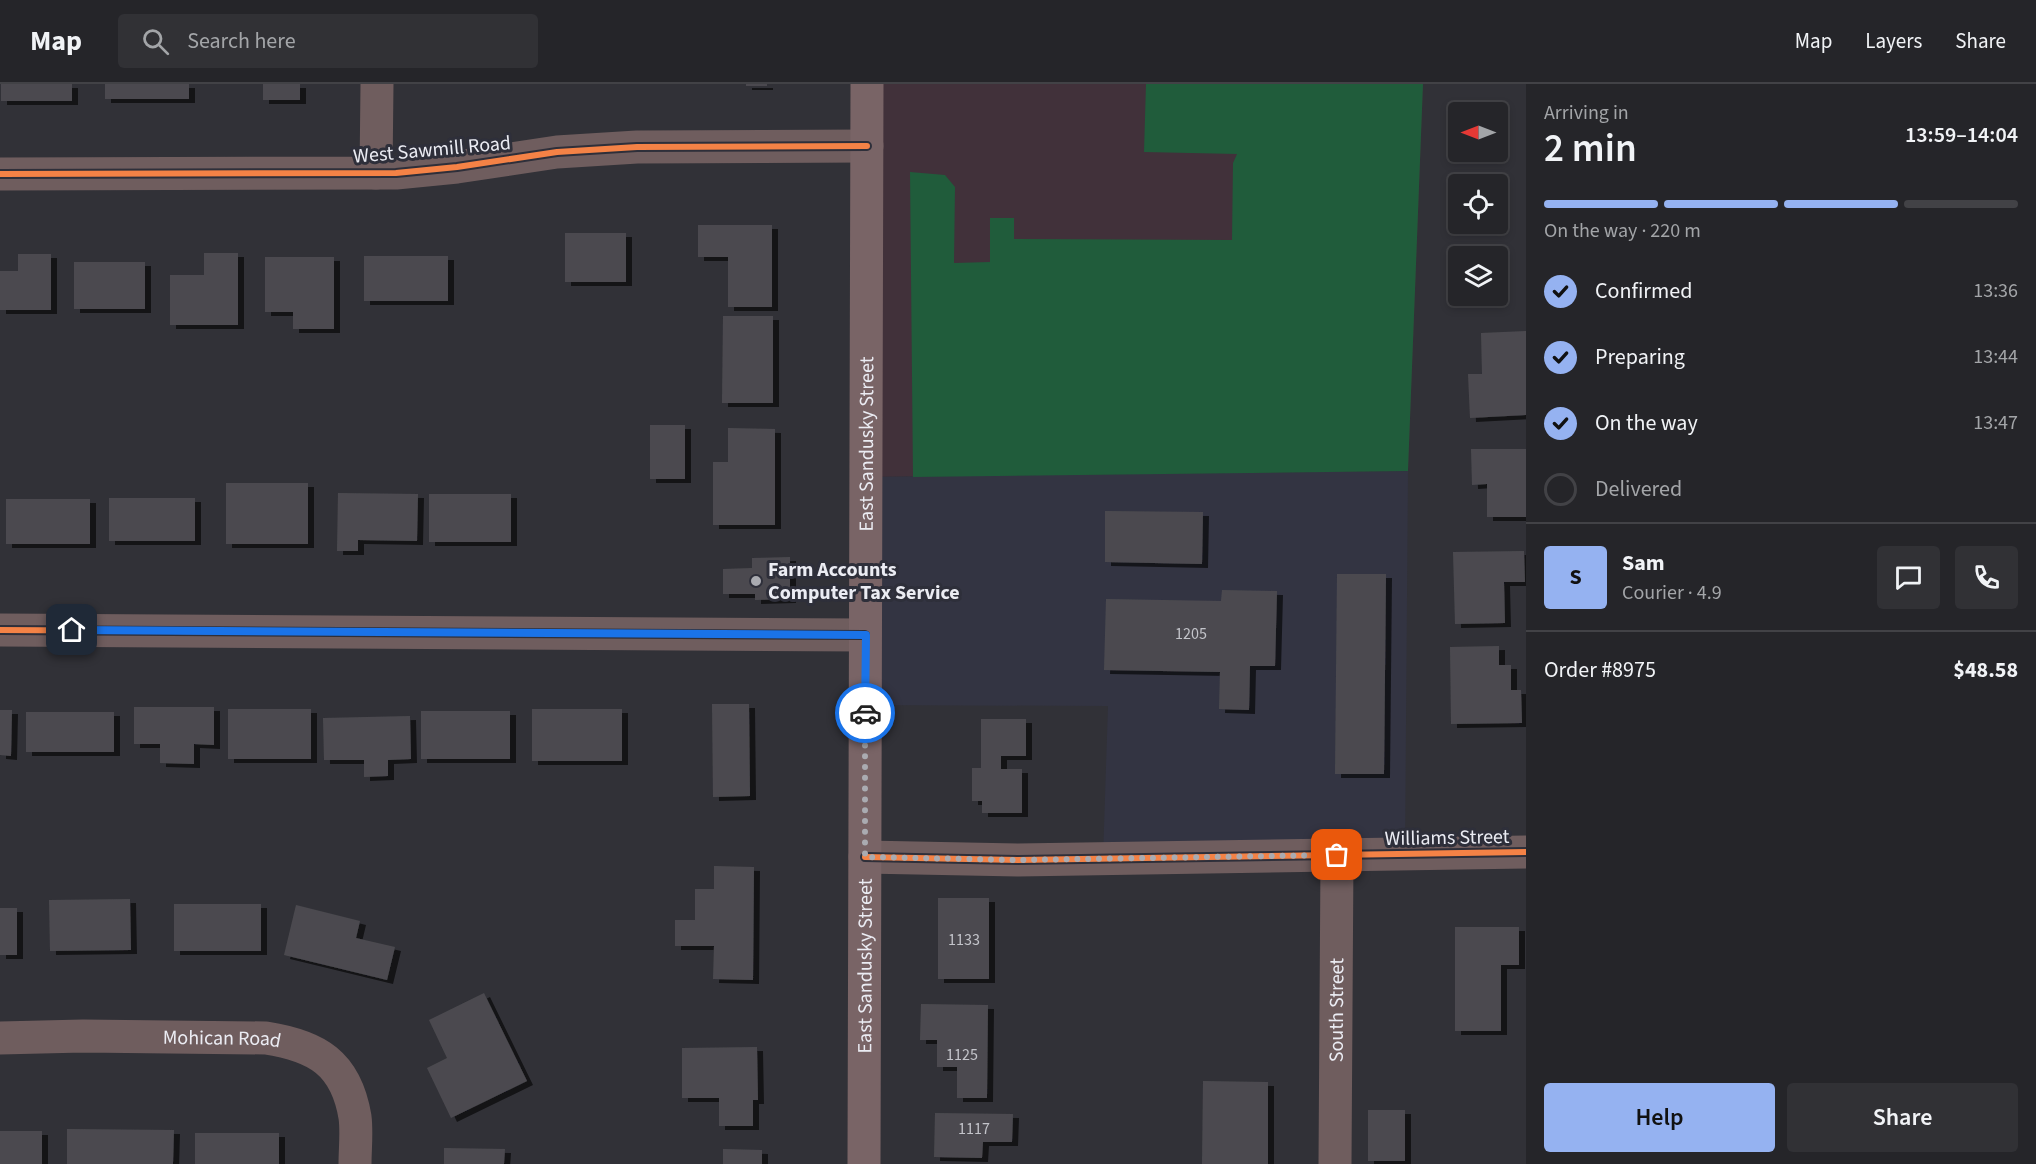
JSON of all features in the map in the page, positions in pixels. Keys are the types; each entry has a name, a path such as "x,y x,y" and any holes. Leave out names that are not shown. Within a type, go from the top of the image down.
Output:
{"main road":[{"name":"East Sandusky Street","path":"864,1164 867,84"}],"street":[{"path":"376,173 377,84"},
{"name":"West Sawmill Road","path":"0,174 376,173 457,167 557,152 626,148 867,146"},
{"path":"0,630 866,635"},
{"name":"Williams Street","path":"865,857 1018,860 1526,852"},
{"name":"South Street","path":"1335,1164 1337,855"},
{"name":"Mohican Road","path":"0,1038 83,1036 266,1038 305,1047 324,1058 339,1073 348,1088 355,1119 355,1164"}],"shaded area":[{"path":"867,84 1423,84 1408,471 866,477"},
{"path":"1408,471 1405,854 1103,858 1108,706 865,705 866,477"}],"green space":[{"path":"1146,84 1423,84 1408,471 913,477 910,172 945,175 955,187 954,263 990,262 990,218 1014,218 1014,239 1232,240 1233,163 1237,154 1144,152"}],"building":[{"path":"1,84 72,84 72,101 1,101"},
{"path":"105,84 189,84 189,99 105,99"},
{"path":"263,84 300,84 300,100 263,100"},
{"path":"746,84 767,84 767,86 746,86"},
{"path":"698,225 772,225 772,307 728,307 728,257 698,257"},
{"path":"565,233 626,233 626,282 565,282"},
{"path":"204,253 238,253 238,325 170,325 170,275 204,275"},
{"path":"18,254 51,254 51,310 0,310 0,271 18,271"},
{"path":"364,256 448,256 448,301 364,301"},
{"path":"265,257 334,257 334,329 293,329 293,312 265,312"},
{"path":"74,262 145,262 145,309 74,309"},
{"path":"723,316 773,316 773,403 722,403"},
{"path":"1526,331 1526,415 1470,418 1468,374 1482,374 1481,333"},
{"path":"650,425 685,425 685,479 650,479"},
{"path":"728,428 775,429 775,525 713,525 713,462 728,462"},
{"path":"1471,449 1526,449 1526,517 1487,517 1487,484 1472,485"},
{"path":"226,483 308,483 308,544 226,544"},
{"path":"338,493 418,494 417,541 358,540 358,551 337,551"},
{"path":"429,494 511,494 511,542 429,542"},
{"path":"109,498 195,498 195,541 109,541"},
{"path":"6,499 90,499 90,544 6,544"},
{"path":"1105,511 1203,512 1202,564 1105,562"},
{"path":"1524,551 1525,582 1504,582 1505,623 1455,624 1453,552"},
{"name":"Farm Accounts Computer Tax Service","path":"790,557 790,599 755,600 755,594 723,594 723,569 752,568 752,558"},
{"path":"1337,574 1386,574 1384,774 1335,774"},
{"path":"1222,590 1277,591 1275,666 1250,666 1249,710 1219,709 1220,672 1104,670 1106,599 1221,601"},
{"path":"1499,646 1499,665 1511,665 1511,690 1521,690 1522,723 1451,724 1450,647"},
{"path":"712,704 749,704 750,796 713,797"},
{"path":"134,707 214,707 214,745 194,744 194,764 160,763 160,744 134,744"},
{"path":"228,709 311,709 311,759 228,759"},
{"path":"532,709 622,709 622,761 532,761"},
{"path":"0,710 12,710 11,756 0,755"},
{"path":"421,711 510,711 510,759 421,759"},
{"path":"26,712 114,712 114,752 26,752"},
{"path":"410,716 411,759 388,760 388,776 364,777 364,760 324,760 323,718"},
{"path":"981,719 1026,719 1026,756 1001,756 1001,769 1022,769 1022,813 982,813 982,801 972,801 972,768 981,768"},
{"path":"714,866 754,867 753,980 713,979 714,946 675,946 675,920 695,920 695,889 714,889"},
{"path":"938,898 989,898 989,979 938,979"},
{"path":"130,899 131,950 50,951 49,900"},
{"path":"174,904 261,904 261,951 174,951"},
{"path":"296,905 360,921 356,938 395,947 387,980 284,955"},
{"path":"0,908 17,908 17,955 0,955"},
{"path":"1455,927 1519,927 1519,965 1501,965 1501,1031 1455,1031"},
{"path":"484,993 527,1081 451,1118 427,1068 447,1058 429,1020"},
{"path":"921,1004 988,1005 987,1098 957,1098 957,1067 937,1067 937,1040 920,1040"},
{"path":"757,1047 758,1100 753,1100 753,1126 719,1126 719,1098 682,1098 682,1048"},
{"path":"1203,1081 1268,1082 1268,1164 1202,1164"},
{"path":"1368,1110 1405,1110 1405,1161 1368,1161"},
{"path":"935,1113 1013,1114 1012,1142 983,1142 982,1158 934,1157"},
{"path":"67,1129 174,1130 173,1164 67,1164"},
{"path":"0,1131 42,1131 42,1164 0,1164"},
{"path":"195,1133 279,1133 279,1164 195,1164"},
{"path":"444,1148 505,1149 504,1164 444,1164"},
{"path":"723,1149 762,1150 762,1164 723,1164"}],"cycle path":[{"path":"0,174 396,173 457,167 557,152 637,147 867,146"},
{"path":"0,630 865,635"},
{"path":"865,857 1018,860 1526,852"}],"way so far":[{"path":"865,713 865,857 1018,860 1337,855"}],"place":[{"name":"Farm Accounts Computer Tax Service","path":"756,581"}],"route":[{"path":"72,630 866,635 865,713"}]}
